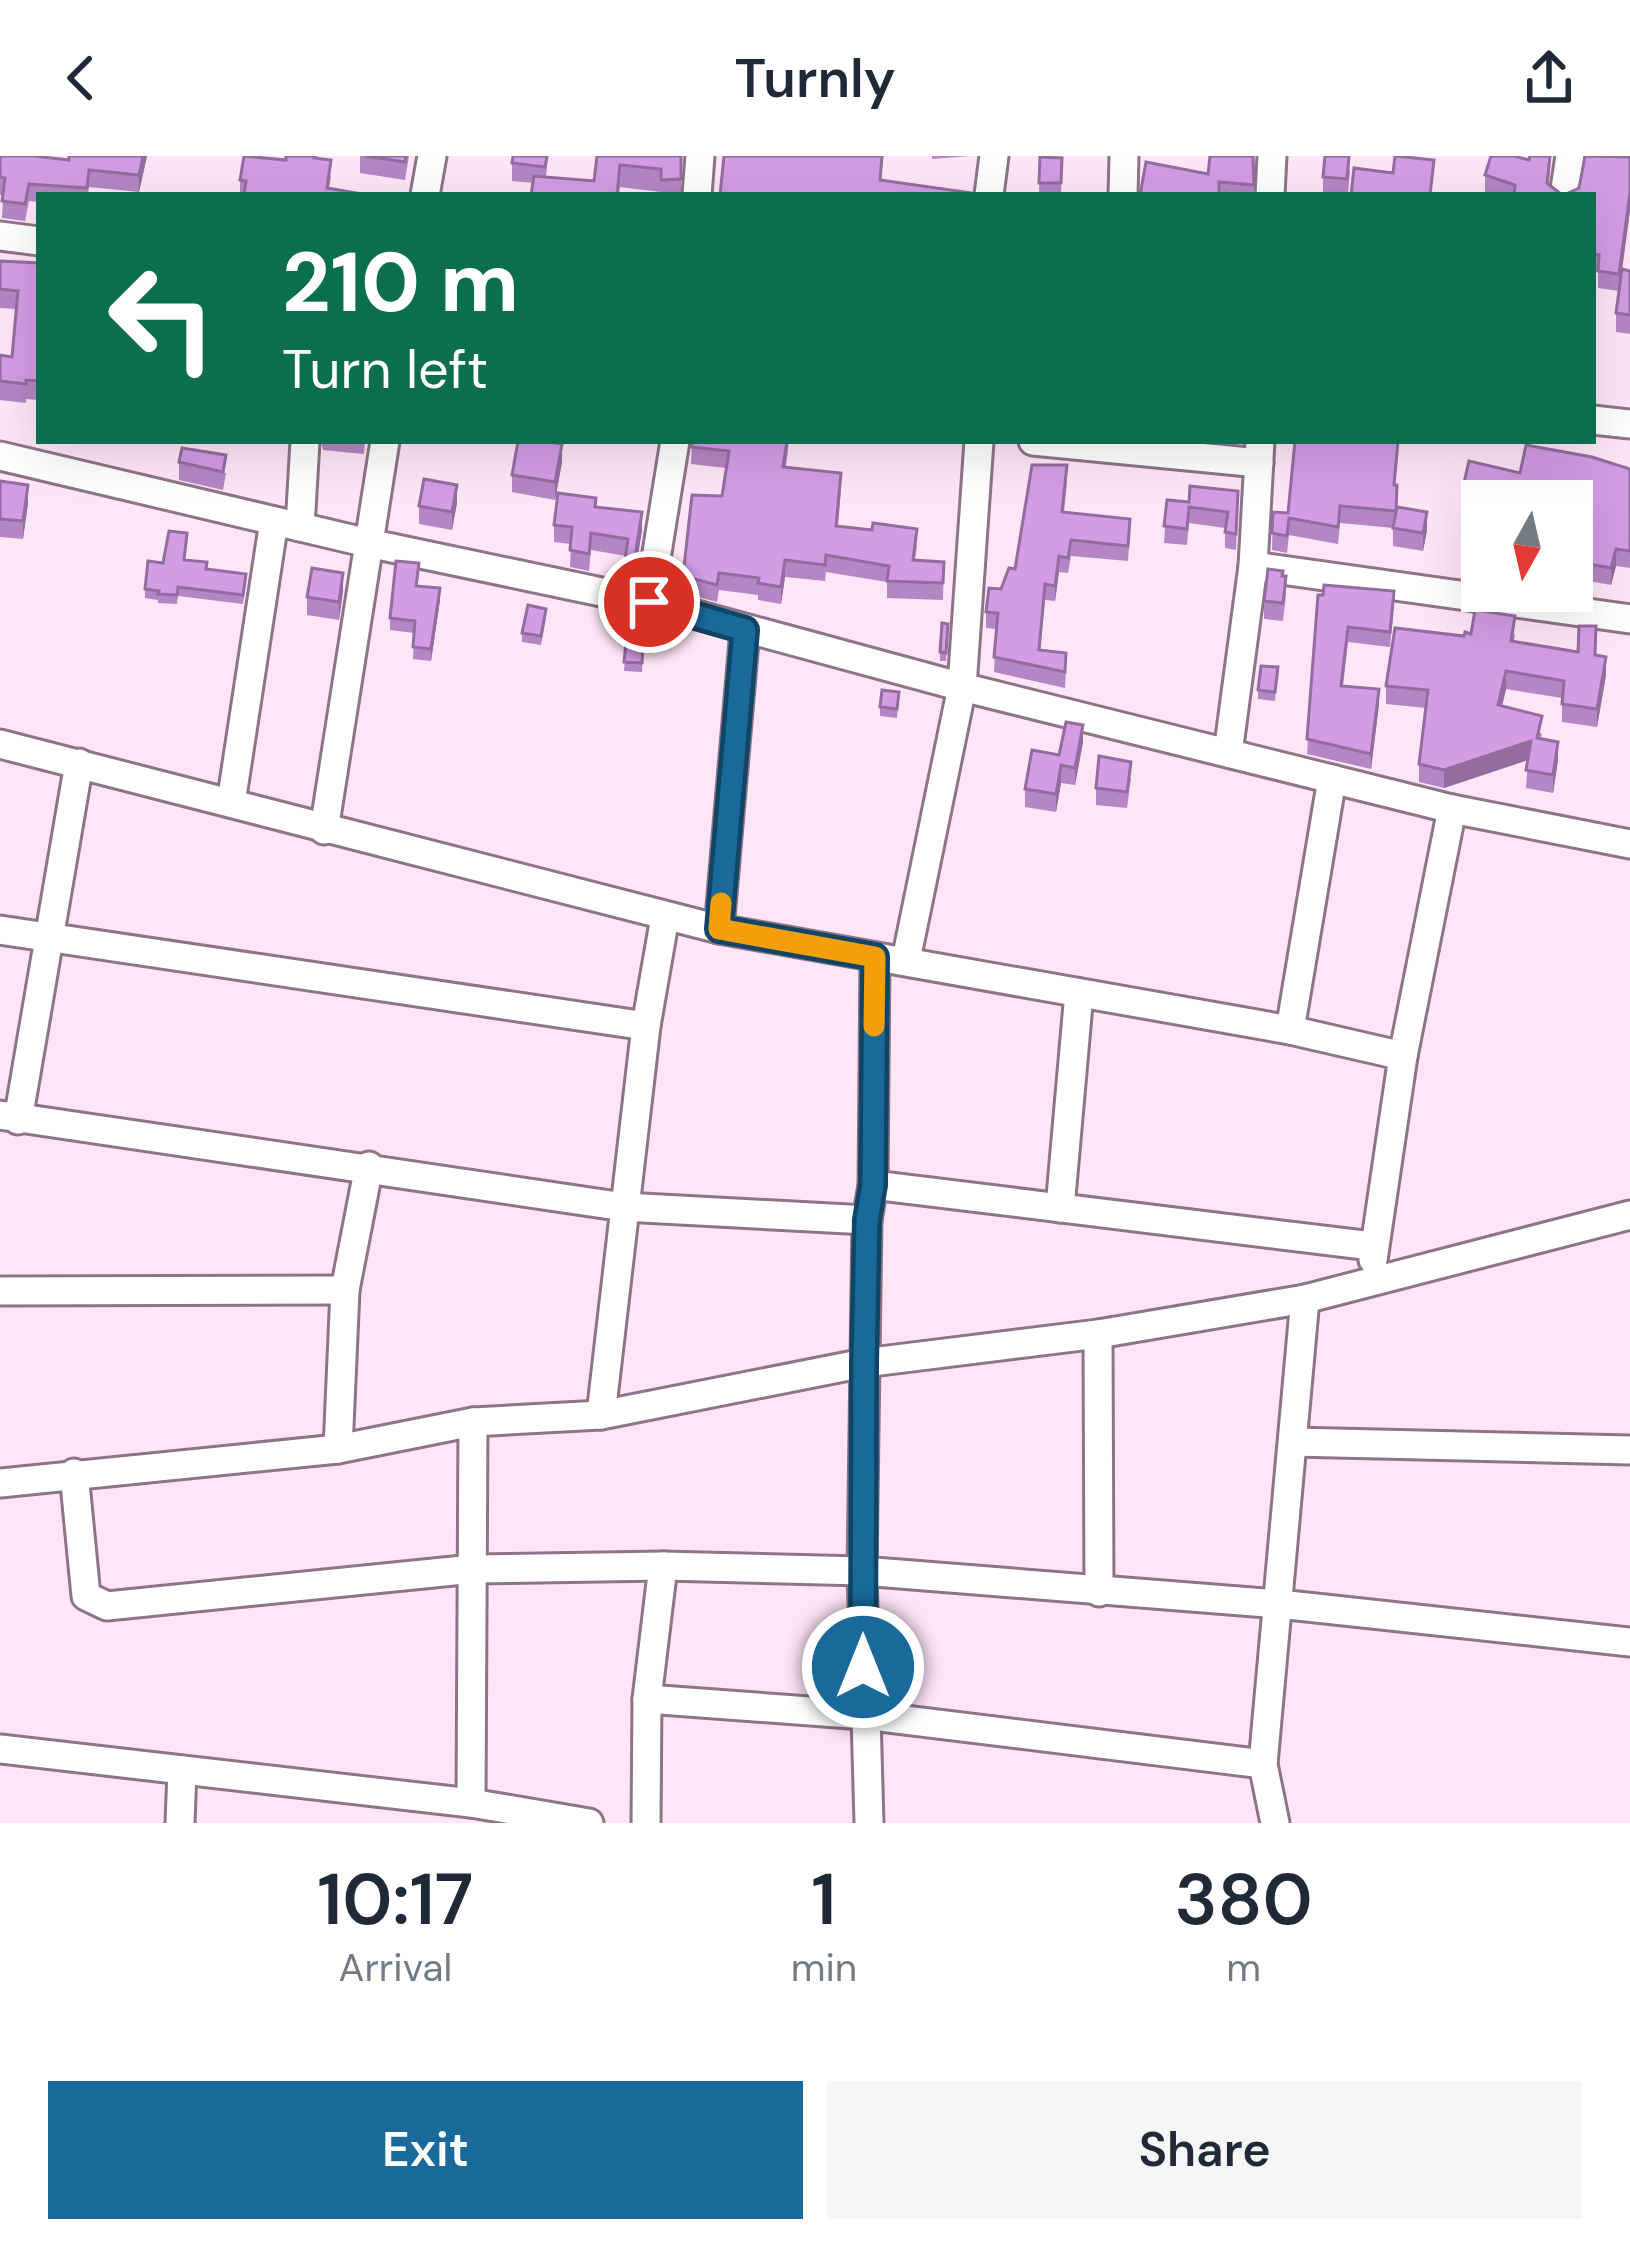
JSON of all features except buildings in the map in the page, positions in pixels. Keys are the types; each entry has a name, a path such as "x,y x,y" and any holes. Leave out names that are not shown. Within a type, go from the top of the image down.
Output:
{"street":[{"path":"426,192 432,156"},
{"path":"698,192 700,156"},
{"path":"989,192 994,156"},
{"path":"1123,192 1124,156"},
{"path":"1270,192 1272,156"},
{"path":"1564,192 1570,156"},
{"path":"0,236 36,241"},
{"path":"1596,420 1630,424"},
{"path":"231,803 304,444"},
{"path":"324,830 384,444"},
{"path":"649,602 675,444"},
{"path":"906,960 962,687 979,444"},
{"path":"1119,445 1259,452 1253,566 1228,753"},
{"path":"0,456 368,543 649,602 962,687 1452,809 1630,844"},
{"path":"1253,566 1630,620"},
{"path":"719,929 745,630"},
{"path":"0,744 665,917 1290,1030 1403,1056"},
{"path":"79,764 51,937 9,1118 369,1166 624,1207 867,1220"},
{"path":"1290,1030 1333,779"},
{"path":"1373,1279 1372,1246 1403,1056 1452,809"},
{"path":"601,1415 646,1026 665,917"},
{"path":"0,930 646,1026"},
{"path":"869,1823 862,1571 875,957"},
{"path":"1060,1208 1079,993"},
{"path":"338,1449 345,1290 369,1166"},
{"path":"873,1185 1372,1246"},
{"path":"0,1483 338,1449 473,1422 601,1415 864,1363 1098,1334 1305,1299 1630,1215"},
{"path":"0,1291 345,1290"},
{"path":"1275,1823 1263,1764 1305,1299"},
{"path":"1098,1334 1099,1592"},
{"path":"471,1803 473,1422"},
{"path":"1293,1442 1630,1450"},
{"path":"74,1473 86,1597 106,1606 473,1569 663,1566 862,1571 1279,1604 1630,1642"},
{"path":"646,1823 647,1699 663,1566"},
{"path":"647,1699 864,1715 1263,1764"},
{"path":"0,1749 471,1803 589,1823"},
{"path":"180,1823 182,1770"}],"slow traffic":[{"path":"721,903 719,929 875,957 874,1026"}],"route":[{"path":"649,602 745,630 719,929 875,957 873,1185 867,1220 864,1363 863,1667"}]}
